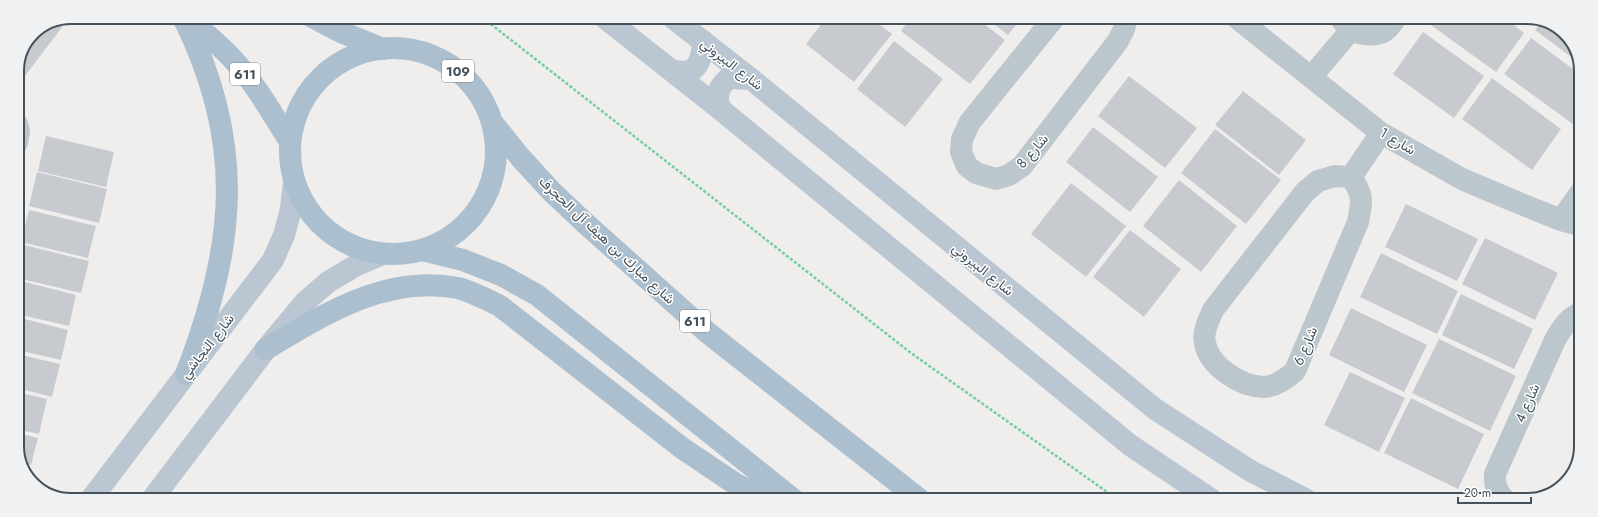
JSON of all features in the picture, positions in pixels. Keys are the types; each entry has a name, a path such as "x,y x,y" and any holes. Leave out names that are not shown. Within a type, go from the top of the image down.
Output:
{"main road":[{"path":"186,24 207,72 217,103 227,168 227,201 224,236 218,272 208,314 186,374"},
{"name":"611","path":"195,24 213,39 242,70 267,105 290,142"},
{"path":"326,24 383,49"},
{"name":"109","path":"383,49 404,49 423,53 442,61 458,72 473,86 484,102 492,121 496,141 496,161 492,181 484,200 472,217 458,231 442,242 422,250 403,254 383,254 363,250 344,242 327,231 312,217 301,200 294,181 290,162 290,142 294,122 301,103 312,86 327,72 344,60 363,53 383,49"},
{"name":"شارع مبارك بن هيف آل الحجرف","path":"492,121 520,157 552,191 585,223 696,322 910,493"},
{"path":"422,250 463,260 501,275 537,295 784,493"},
{"path":"266,349 314,320 340,308 393,288 415,285 437,285 459,289 480,296 500,306 682,448 734,482 755,493"}],"street":[{"path":"613,24 720,109 1130,445 1202,493"},
{"name":"شارع البيروني","path":"681,24 751,79 1155,408 1249,470 1293,493"},
{"name":"شارع 8","path":"1049,24 970,122 962,140 961,152 967,166 976,173 996,179 1009,175 1022,166 1118,41 1125,24"},
{"name":"شارع 1","path":"1246,24 1381,133 1462,179 1514,201 1570,222"},
{"path":"1312,76 1346,25 1360,33 1379,33 1387,29 1391,24"},
{"path":"672,70 682,73 691,71 699,64 703,54 703,41"},
{"path":"720,109 717,98 721,84 729,78 751,79"},
{"path":"1351,177 1381,133"},
{"name":"شارع 6","path":"1334,176 1351,177 1358,188 1362,199 1358,222 1295,371 1282,382 1264,387 1249,385 1235,379 1218,366 1204,343 1206,328 1213,310 1305,192 1318,181 1334,176"},
{"name":"شارع النجاشي","path":"96,493 273,260 284,235 291,209 294,181"},
{"path":"1570,222 1574,210"},
{"path":"157,493 266,349 305,302 328,282 355,266 383,254"},
{"name":"شارع 4","path":"1499,493 1496,489 1494,474 1555,340 1564,325 1574,316"}],"path":[{"path":"491,24 911,353 1106,493"}],"building":[{"path":"821,24 879,24 892,34 854,82 806,44"},
{"path":"906,24 984,24 1005,40 970,84 901,31"},
{"path":"994,24 1016,24 1008,35"},
{"path":"1429,24 1512,24 1524,33 1496,72"},
{"path":"64,25 25,76 25,62 32,45 45,32"},
{"path":"1538,26 1551,30 1566,45 1571,57 1535,30"},
{"path":"1423,32 1484,76 1454,118 1393,74"},
{"path":"1531,38 1574,70 1574,125 1504,74"},
{"path":"894,41 943,79 905,127 857,89"},
{"path":"1129,76 1197,128 1165,168 1098,116"},
{"path":"1492,78 1561,129 1532,170 1462,119"},
{"path":"1243,91 1306,140 1279,175 1215,125"},
{"path":"1093,127 1158,177 1130,212 1066,162"},
{"path":"1215,129 1281,180 1246,224 1181,173"},
{"path":"46,136 114,152 106,187 38,171"},
{"path":"37,172 107,189 99,223 29,206"},
{"path":"1179,180 1237,226 1201,272 1143,226"},
{"path":"1071,183 1126,226 1086,277 1031,234"},
{"path":"1406,204 1478,239 1457,281 1385,247"},
{"path":"29,210 96,226 88,258 24,243 24,230"},
{"path":"1130,230 1181,269 1144,317 1093,277"},
{"path":"1485,238 1558,273 1535,320 1462,284"},
{"path":"24,245 89,261 81,293 24,280"},
{"path":"1381,253 1458,291 1437,334 1360,297"},
{"path":"24,282 76,295 69,326 24,316"},
{"path":"1461,294 1533,329 1514,369 1442,335"},
{"path":"1351,308 1427,345 1404,392 1329,355"},
{"path":"24,319 68,330 61,360 24,352"},
{"path":"1439,339 1516,376 1490,431 1412,393"},
{"path":"24,356 60,364 52,397 24,390"},
{"path":"1350,372 1405,398 1379,452 1324,425"},
{"path":"24,394 47,399 39,434 24,431"},
{"path":"1411,398 1484,434 1458,489 1384,453"},
{"path":"24,435 38,438 31,465 28,464 26,461"}]}
